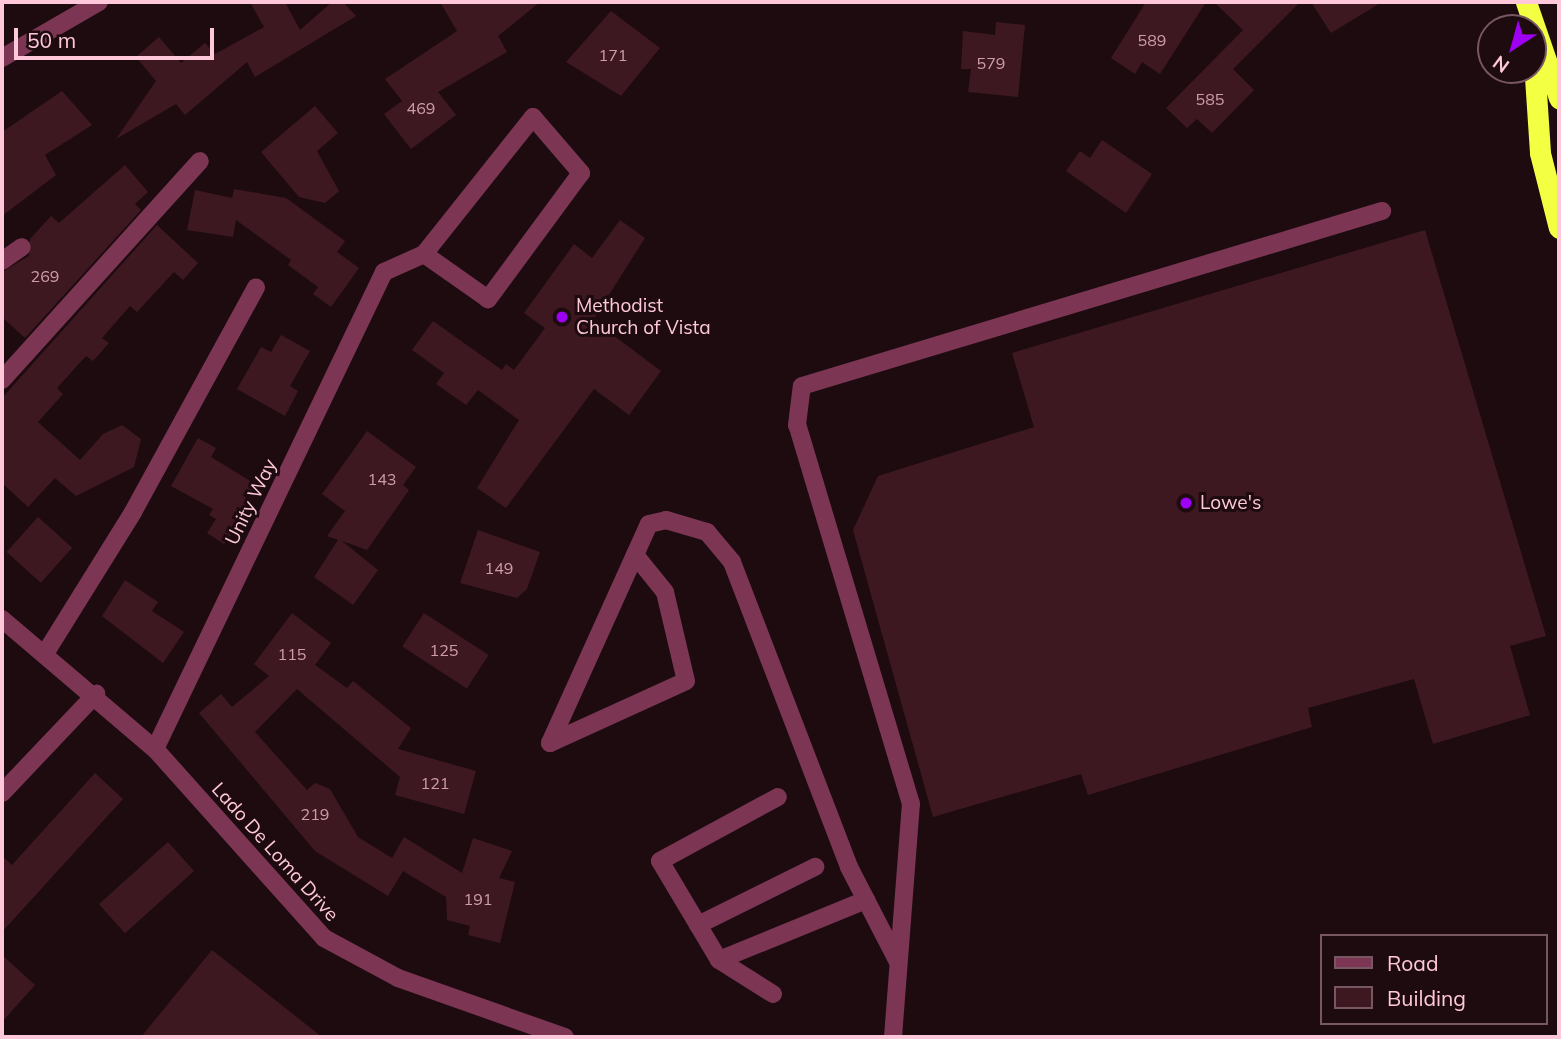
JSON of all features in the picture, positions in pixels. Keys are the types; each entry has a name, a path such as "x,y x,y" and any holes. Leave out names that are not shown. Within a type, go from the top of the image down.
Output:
{"highway":[{"path":"1547,63 1559,97"},
{"path":"1535,84 1540,153 1559,228"}],"street":[{"path":"2,58 99,2"},
{"path":"533,117 580,173 488,299 424,254 533,117"},
{"path":"2,380 200,161"},
{"path":"893,1037 911,804 797,425 802,386 1382,211"},
{"path":"2,261 22,247"},
{"name":"Unity Way","path":"155,750 384,272 424,254"},
{"path":"46,652 133,512 256,287"},
{"path":"635,555 665,592 686,681 550,743 649,524 666,520 707,532 732,562 866,901 899,962"},
{"name":"Lado De Loma Drive","path":"2,619 96,694 155,750 324,938 398,978 565,1037"},
{"path":"2,793 96,694"},
{"path":"773,994 719,960 660,862 778,797"},
{"path":"698,925 815,867"},
{"path":"719,960 866,901"}],"building":[{"path":"250,2 285,2 300,30 332,2 343,2 356,16 255,77 247,62 185,115 176,104 116,139 156,81 136,57 159,37 181,63 205,43 215,54 264,27"},
{"path":"440,2 540,2 498,36 507,52 438,92 456,115 411,149 384,114 402,101 385,79 457,31"},
{"path":"1146,2 1206,2 1160,74 1142,62 1135,74 1111,58"},
{"path":"1214,2 1300,2 1233,69 1254,90 1212,133 1197,119 1187,128 1166,108 1243,30"},
{"path":"1311,2 1382,2 1331,33"},
{"path":"611,11 660,48 621,96 566,62"},
{"path":"996,22 1025,25 1018,97 968,92 971,69 961,69 963,31 995,35"},
{"path":"62,91 92,125 45,155 56,175 2,216 2,132"},
{"path":"315,106 338,133 317,151 339,191 325,203 299,197 261,152"},
{"path":"1102,140 1152,174 1126,213 1066,171 1080,151 1090,158"},
{"path":"125,165 148,192 135,204 141,210 25,338 2,317 2,272 29,256 30,239 51,216 59,223"},
{"path":"234,189 286,198 345,241 337,252 359,268 331,307 313,294 318,287 288,265 291,260 236,220 233,237 187,230 195,190 232,198"},
{"path":"620,220 645,238 593,320 661,371 629,415 594,389 506,508 477,488 519,420 478,390 466,405 436,384 444,373 412,350 433,321 502,370 506,364 514,370 545,328 524,313 574,244 592,258"},
{"path":"157,225 198,263 183,280 174,272 137,312 130,306 102,338 109,343 93,361 86,356 57,388 63,394 38,422 80,460 103,434 122,425 141,439 134,467 76,496 55,478 28,507 2,483 2,398"},
{"name":"Lowe's","path":"1425,230 1546,636 1510,646 1530,715 1433,744 1414,679 1308,708 1312,727 1088,795 1081,774 933,817 853,530 878,476 1034,427 1012,353"},
{"path":"281,335 310,351 290,386 298,391 285,416 237,389 261,347 271,352"},
{"path":"367,431 416,467 403,485 409,490 367,550 342,541 378,570 353,605 314,577 338,540 327,536 345,511 322,494"},
{"path":"198,438 216,448 211,457 257,485 246,505 251,511 224,544 207,533 216,519 209,515 213,509 171,486"},
{"path":"38,517 72,548 41,583 7,552"},
{"path":"478,530 540,552 527,589 517,598 460,583"},
{"path":"125,580 158,602 152,611 184,632 163,663 102,616"},
{"path":"292,613 331,643 315,665 347,688 353,681 411,728 398,749 476,771 464,814 395,795 400,777 297,689 255,732 307,790 315,783 330,789 358,837 392,858 404,837 462,873 473,838 512,851 499,878 515,882 500,943 468,935 470,926 447,920 446,897 403,871 388,896 315,851 199,713 221,694 232,707 269,676 254,664"},
{"path":"424,613 489,655 467,688 402,647"},
{"path":"95,773 123,799 2,932 2,856 12,865"},
{"path":"168,842 194,871 125,933 99,904"},
{"path":"212,950 322,1037 141,1037"},
{"path":"2,955 35,985 2,1022"}],"place":[{"name":"Methodist Church of Vista","path":"562,317"},
{"name":"Lowe's","path":"1186,503"}]}
